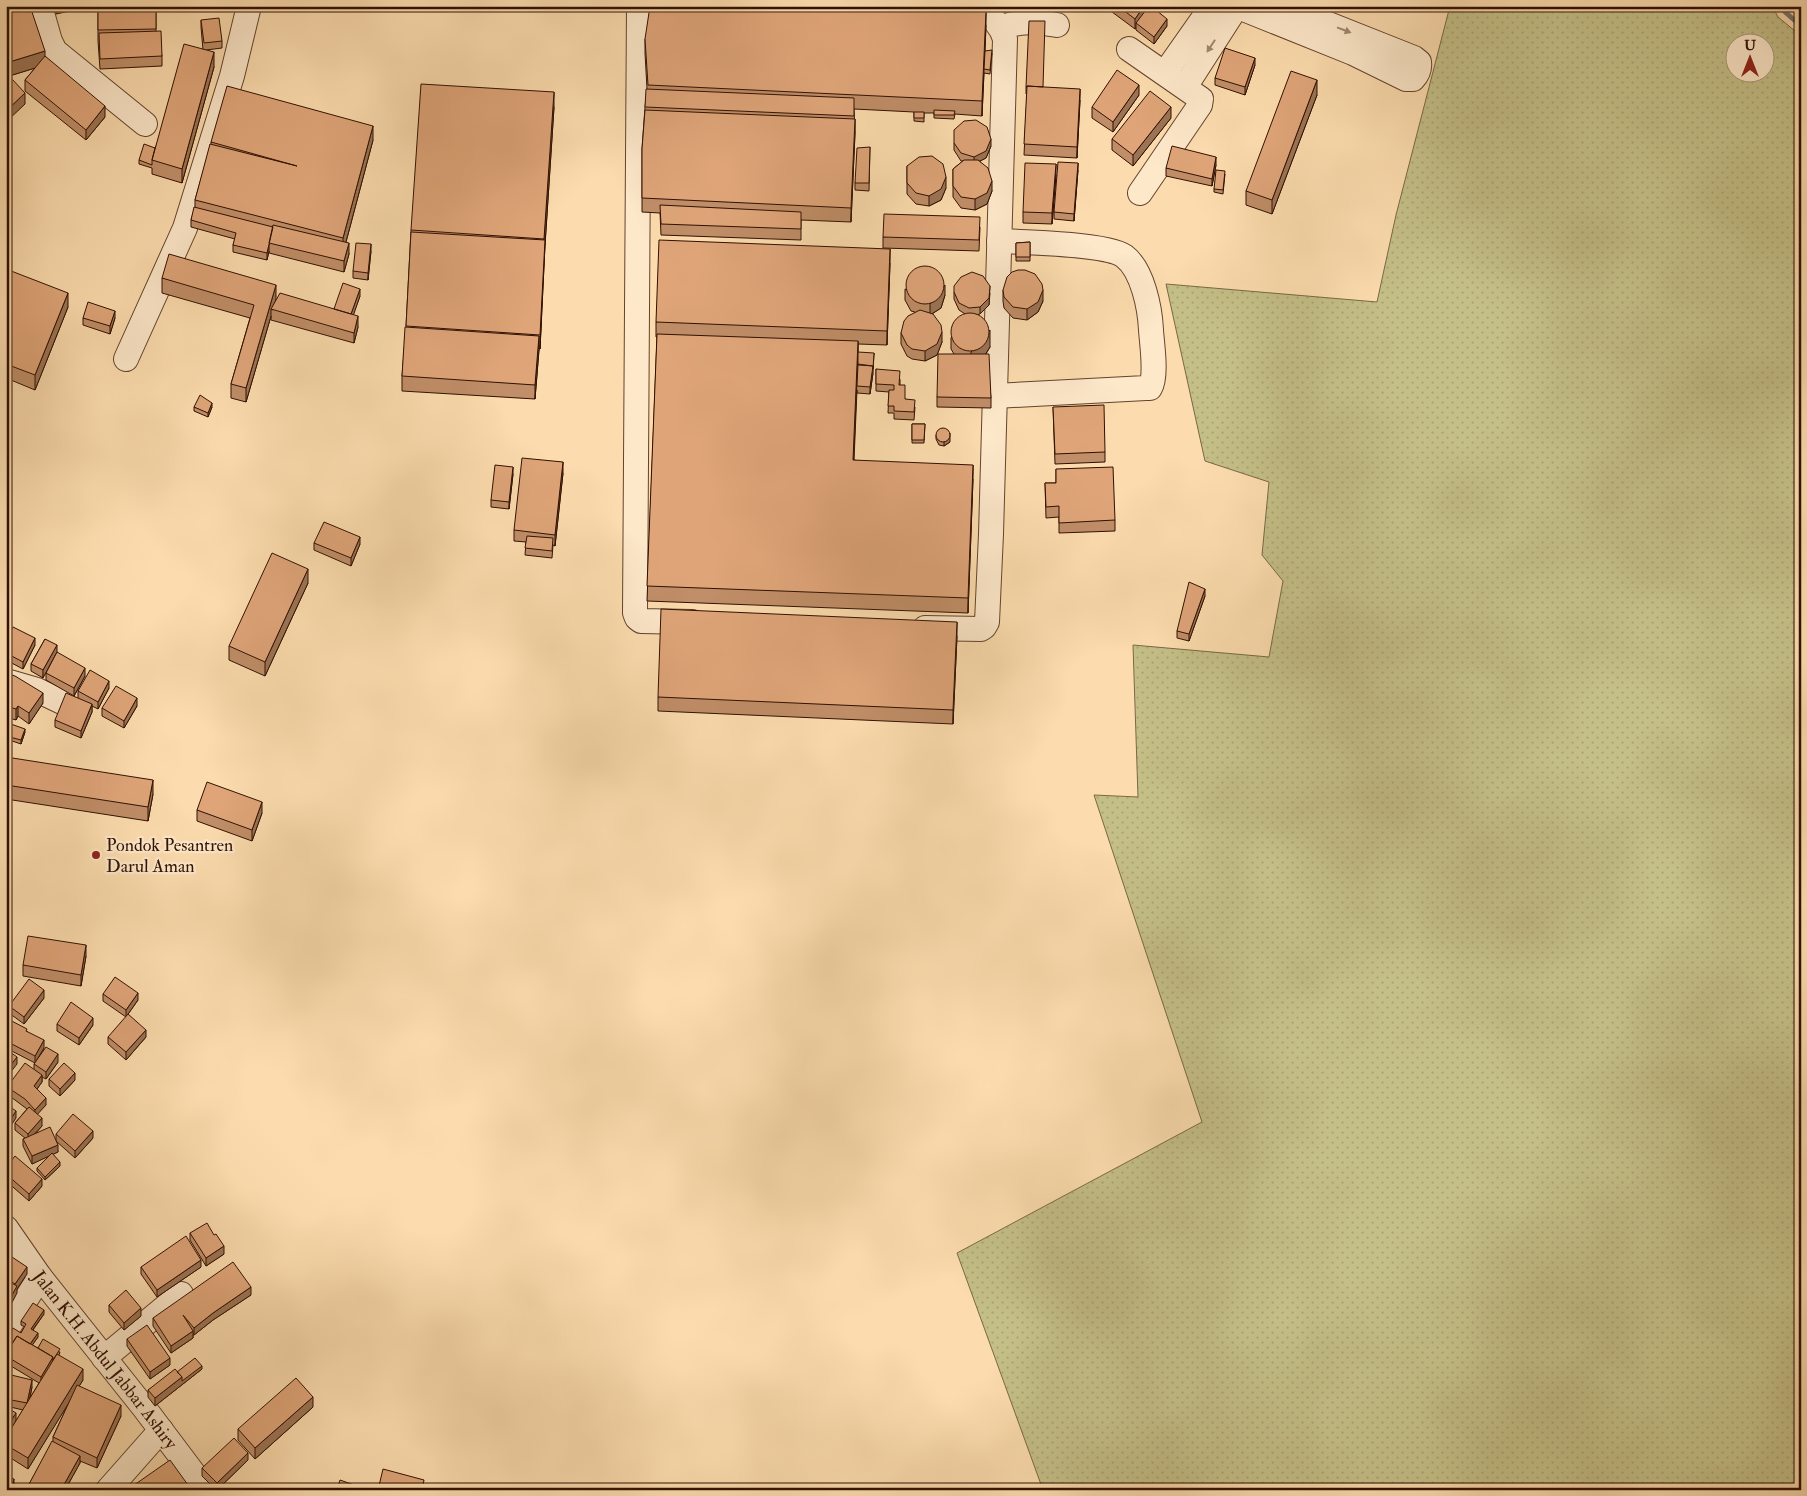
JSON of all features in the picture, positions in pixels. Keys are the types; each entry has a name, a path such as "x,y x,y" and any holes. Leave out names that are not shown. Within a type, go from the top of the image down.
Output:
{"street":[{"path":"40,6 50,41 56,51 145,124"},
{"path":"126,359 185,228 232,76 249,6"},
{"path":"639,6 635,613 641,621 710,622"},
{"path":"905,628 981,629 987,622 1005,39 1002,28 976,6"},
{"path":"1165,73 1212,6"},
{"path":"1185,87 1236,6 1353,53 1406,79 1413,79 1417,75 1420,68 1419,62 1414,58 1283,6"},
{"path":"1002,28 1017,23 1058,25"},
{"path":"1129,49 1200,97 1200,105 1140,193"},
{"path":"995,396 1150,388 1153,368 1151,324 1144,289 1138,273 1124,256 1113,250 999,241"},
{"path":"6,681 37,690 64,702"},
{"name":"Jalan K.H. Abdul Jabbar Ashiry","path":"6,1228 40,1277 206,1490"},
{"path":"6,1331 40,1277"},
{"path":"104,1358 181,1294"},
{"path":"112,1485 127,1478 167,1438"}],"shaded area":[{"path":"1450,6 1772,6 1778,17 1801,36 1801,1490 1043,1490 957,1253 1202,1122 1094,795 1138,797 1133,645 1269,657 1283,581 1262,555 1269,482 1205,461 1166,284 1377,302 1396,215"}],"building":[{"path":"6,6 30,6 45,51 6,63"},
{"path":"98,6 156,6 156,29 98,30"},
{"path":"650,6 884,6 986,11 982,101 648,85 645,39"},
{"path":"894,6 955,6 955,10"},
{"path":"1118,6 1144,6 1135,19"},
{"path":"1149,6 1167,19 1154,37 1136,23"},
{"path":"219,18 222,41 204,43 201,20"},
{"path":"1029,21 1045,21 1043,87 1026,87"},
{"path":"161,31 162,56 100,59 99,33"},
{"path":"184,44 214,52 182,169 152,160"},
{"path":"1225,48 1255,58 1245,87 1215,78"},
{"path":"992,50 990,70 984,69 985,51"},
{"path":"45,56 105,106 86,130 25,80"},
{"path":"1117,70 1139,85 1113,122 1092,107"},
{"path":"1291,71 1317,80 1272,200 1246,191"},
{"path":"11,78 25,93 6,111 6,83"},
{"path":"421,84 554,92 544,239 411,230"},
{"path":"227,86 373,126 343,238 195,200 210,144 297,166 211,142"},
{"path":"1027,86 1080,89 1077,147 1024,144"},
{"path":"646,89 854,98 854,116 645,107"},
{"path":"1150,91 1171,107 1133,155 1112,139"},
{"path":"645,110 855,119 851,208 642,198 642,149"},
{"path":"934,110 955,111 954,115 934,115"},
{"path":"914,112 924,112 924,118 914,118"},
{"path":"976,120 987,127 991,139 986,151 974,157 961,153 954,143 954,130 964,121"},
{"path":"144,144 155,148 152,165 139,160"},
{"path":"1172,146 1216,157 1212,179 1166,168"},
{"path":"870,147 869,183 855,183 857,148"},
{"path":"932,156 943,164 946,177 941,189 929,196 916,193 907,183 907,166 919,157"},
{"path":"964,160 978,160 988,168 992,181 987,193 975,199 961,197 953,186 953,169"},
{"path":"1058,162 1078,163 1074,214 1054,212"},
{"path":"1025,163 1056,164 1052,213 1023,212"},
{"path":"1216,170 1225,171 1223,190 1214,189"},
{"path":"660,205 801,212 801,229 661,224"},
{"path":"194,207 273,227 267,253 233,245 236,233 191,220"},
{"path":"884,214 980,217 979,240 883,237"},
{"path":"273,225 349,243 344,261 269,243"},
{"path":"411,232 545,240 540,335 406,326"},
{"path":"659,240 890,249 887,331 656,322"},
{"path":"1030,242 1030,257 1016,257 1016,243"},
{"path":"356,243 371,244 368,273 353,271"},
{"path":"169,254 276,285 246,388 231,384 254,305 162,278"},
{"path":"925,266 939,271 944,285 939,299 925,304 911,299 906,285 911,271"},
{"path":"6,269 68,293 35,375 6,364"},
{"path":"1025,270 1035,274 1042,284 1043,290 1038,302 1027,309 1013,307 1004,297 1003,290 1007,277 1012,272"},
{"path":"972,272 983,276 990,286 989,298 980,307 969,308 959,303 954,292 954,286 961,277"},
{"path":"343,283 360,289 351,314 334,309"},
{"path":"280,293 358,316 354,333 271,309"},
{"path":"88,302 115,311 110,326 83,318"},
{"path":"920,310 933,314 941,325 942,332 937,344 925,351 912,349 907,345 901,333 904,321 908,316"},
{"path":"970,313 984,318 989,332 984,346 970,351 956,346 951,332 956,318"},
{"path":"405,327 539,336 535,385 402,376"},
{"path":"657,334 858,341 853,460 973,465 968,598 647,586"},
{"path":"858,352 874,353 873,369 873,366 858,365"},
{"path":"938,354 989,354 991,398 937,397"},
{"path":"858,364 873,366 870,387 857,386"},
{"path":"876,369 900,371 899,385 905,385 905,399 915,400 914,412 894,411 894,406 888,406 889,390 894,390 894,385 876,384"},
{"path":"200,395 212,403 208,413 194,407"},
{"path":"1104,405 1105,452 1055,454 1053,407"},
{"path":"912,424 925,424 924,440 912,440"},
{"path":"943,428 948,430 950,435 948,440 943,442 938,440 936,435 938,430"},
{"path":"522,458 563,462 555,535 514,530"},
{"path":"495,465 513,467 509,502 491,500"},
{"path":"1113,467 1115,520 1059,523 1059,506 1046,507 1045,483 1056,483 1056,469"},
{"path":"324,522 360,537 351,558 314,543"},
{"path":"527,536 553,538 552,551 525,548"},
{"path":"272,553 308,569 265,662 229,646"},
{"path":"1189,582 1205,589 1189,634 1177,631"},
{"path":"661,609 957,622 953,710 658,697"},
{"path":"13,627 35,638 23,662 6,653 6,641"},
{"path":"45,639 57,645 43,670 31,664"},
{"path":"57,652 85,668 74,688 46,673"},
{"path":"90,670 109,681 98,702 78,691"},
{"path":"6,673 15,676 43,693 29,713 18,706 16,709 6,706"},
{"path":"116,686 137,698 124,721 102,708"},
{"path":"66,693 92,704 81,731 55,720"},
{"path":"8,723 25,729 21,740 6,736"},
{"path":"6,757 153,780 148,807 6,785"},
{"path":"207,782 262,802 252,830 197,810"},
{"path":"28,936 86,945 81,975 23,965"},
{"path":"115,977 138,993 126,1010 103,994"},
{"path":"29,979 44,990 24,1017 9,1006"},
{"path":"71,1002 93,1018 79,1038 57,1024"},
{"path":"128,1014 146,1030 126,1052 108,1037"},
{"path":"6,1018 44,1040 35,1056 6,1041"},
{"path":"46,1047 58,1054 46,1072 34,1064"},
{"path":"6,1049 17,1057 6,1071"},
{"path":"25,1063 42,1075 34,1086 46,1098 35,1110 25,1099 7,1087"},
{"path":"64,1063 75,1073 60,1089 49,1079"},
{"path":"6,1104 16,1111 6,1126"},
{"path":"29,1107 42,1118 28,1134 15,1123"},
{"path":"73,1114 93,1131 75,1151 56,1134"},
{"path":"50,1127 58,1145 32,1156 23,1139"},
{"path":"52,1153 60,1162 45,1177 37,1168"},
{"path":"15,1156 42,1179 29,1194 6,1174 6,1167"},
{"path":"207,1223 214,1235 216,1234 224,1246 206,1258 190,1233"},
{"path":"186,1236 201,1260 157,1290 141,1267"},
{"path":"9,1255 27,1267 15,1284 6,1278 6,1259"},
{"path":"233,1262 251,1287 194,1328 183,1315 193,1331 171,1346 153,1318"},
{"path":"6,1280 17,1286 6,1306"},
{"path":"126,1290 141,1308 124,1323 109,1305"},
{"path":"33,1303 44,1310 31,1329 38,1333 30,1344 17,1336 6,1353 6,1340 13,1328 21,1333 26,1324 21,1321"},
{"path":"147,1325 170,1358 150,1372 127,1339"},
{"path":"17,1336 53,1357 41,1377 6,1356"},
{"path":"43,1339 60,1349 53,1360 53,1357 38,1348"},
{"path":"57,1354 83,1369 28,1458 6,1445 6,1437"},
{"path":"195,1358 202,1366 182,1381 182,1377 177,1372"},
{"path":"175,1369 182,1377 155,1398 148,1390"},
{"path":"7,1374 32,1380 27,1403 6,1399"},
{"path":"296,1378 313,1397 255,1448 238,1429"},
{"path":"77,1385 121,1405 97,1458 53,1437"},
{"path":"6,1407 16,1413 6,1428"},
{"path":"234,1438 248,1453 217,1483 202,1468"},
{"path":"52,1441 80,1456 61,1490 31,1490 27,1488"},
{"path":"170,1460 188,1485 181,1490 127,1490"},
{"path":"383,1469 424,1480 422,1490 378,1490"},
{"path":"6,1476 14,1479 10,1490 6,1490"},
{"path":"340,1480 368,1490 337,1490"}],"waterway":[{"path":"1781,6 1801,26"}],"place":[{"name":"Pondok Pesantren Darul Aman","path":"96,855"}]}
